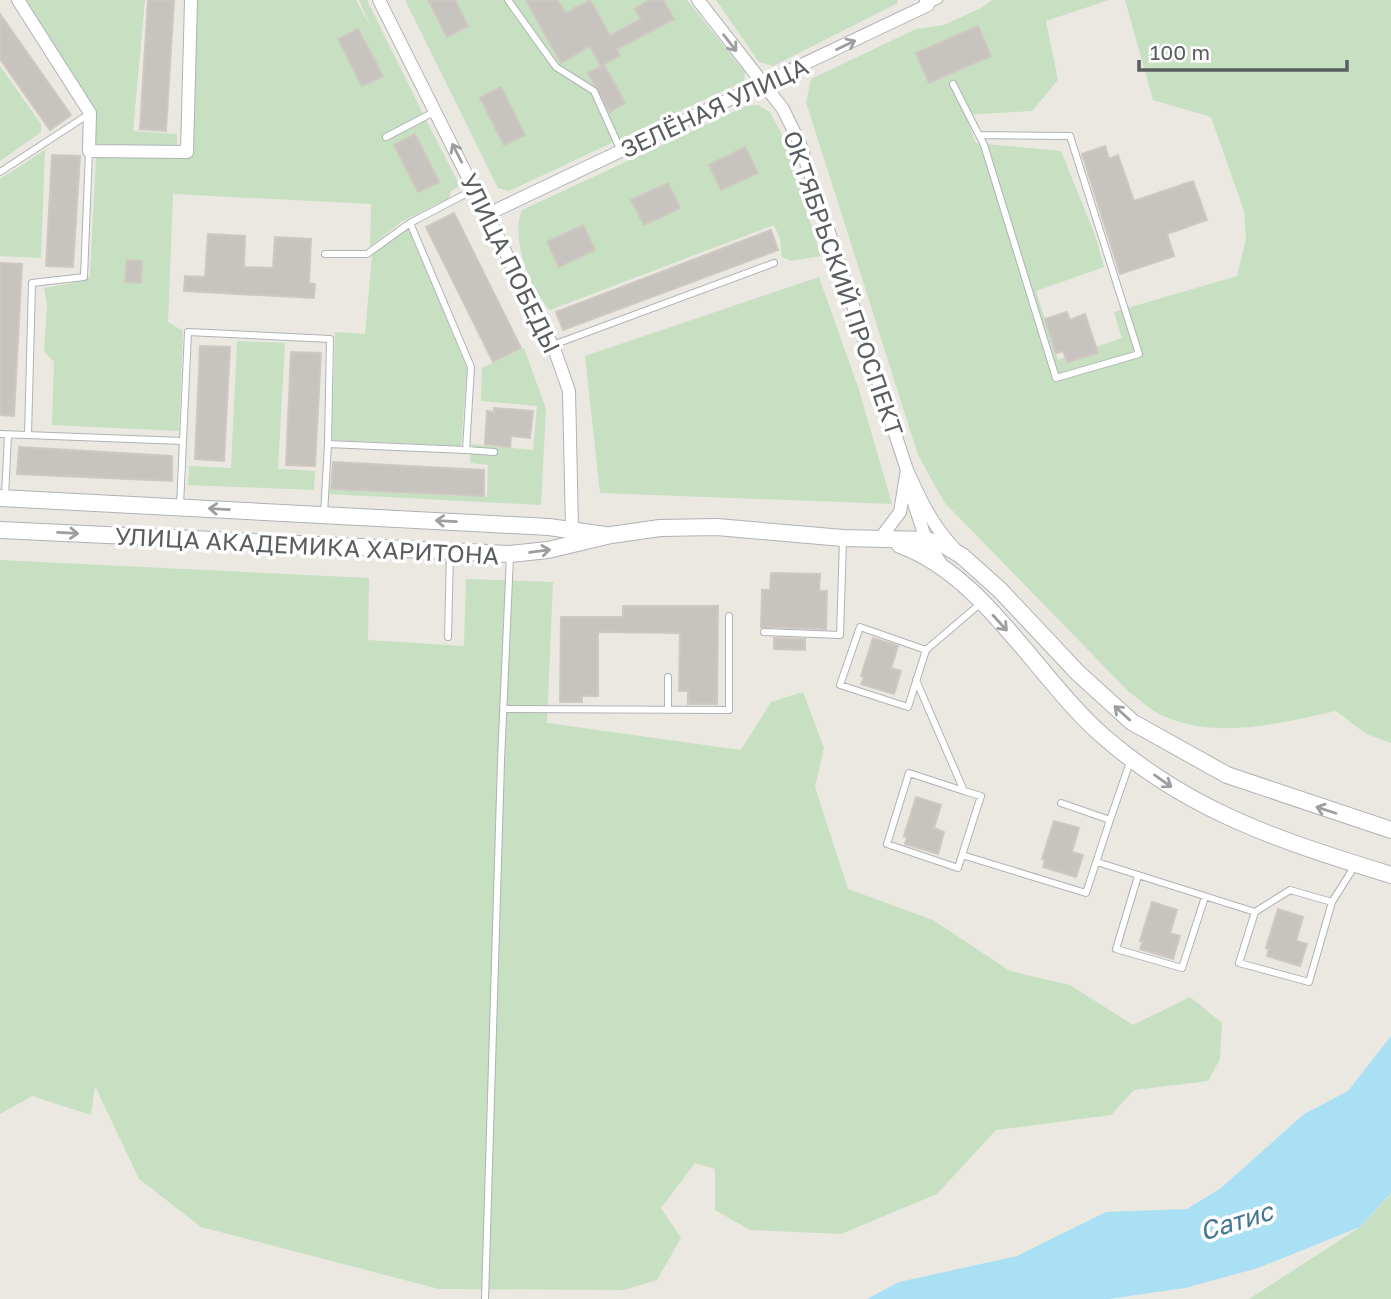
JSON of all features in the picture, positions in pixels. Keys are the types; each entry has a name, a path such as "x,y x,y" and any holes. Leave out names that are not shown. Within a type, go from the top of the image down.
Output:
{"main road":[{"name":"УЛИЦА АКАДЕМИКА ХАРИТОНА","path":"2,498 572,528 611,535"},
{"name":"УЛИЦА АКАДЕМИКА ХАРИТОНА","path":"0,530 510,554 660,528 717,527 843,538 926,540 942,544 962,556 1000,590 1078,673 1132,722 1227,775 1391,830"},
{"name":"УЛИЦА ПОБЕДЫ","path":"572,528 573,545"},
{"name":"УЛИЦА АКАДЕМИКА ХАРИТОНА","path":"883,540 918,551 941,564 981,603 1101,735 1185,796 1234,822 1391,875"}],"street":[{"path":"18,0 90,113 89,151 187,152 191,0"},
{"name":"УЛИЦА ПОБЕДЫ","path":"379,0 553,345 569,391 572,528"},
{"name":"ОКТЯБРЬСКИЙ ПРОСПЕКТ","path":"698,0 783,109 800,144 907,470 937,528 962,556"},
{"name":"ЗЕЛЁНАЯ УЛИЦА","path":"488,214 931,2"},
{"name":"ОКТЯБРЬСКИЙ ПРОСПЕКТ","path":"883,540 900,512 907,470"},
{"name":"ОКТЯБРЬСКИЙ ПРОСПЕКТ","path":"907,470 909,489 926,540 941,564"}],"lane":[{"path":"508,0 556,66 594,91 621,151"},
{"path":"953,84 979,135 1056,378 1139,354 1070,136 979,135"},
{"path":"386,137 436,111"},
{"path":"0,172 90,113"},
{"path":"28,435 32,284 84,277 89,151"},
{"path":"325,254 367,254 410,223 475,189"},
{"path":"410,223 471,367 466,450"},
{"path":"553,345 774,263"},
{"path":"180,507 188,332 330,338 324,514"},
{"path":"2,498 4,434 183,441"},
{"path":"328,444 494,452"},
{"path":"764,632 840,635 843,538"},
{"path":"448,637 450,553"},
{"path":"485,1299 510,554"},
{"path":"926,650 860,627 840,685 908,707 926,650 981,603"},
{"path":"504,709 729,710 729,615"},
{"path":"667,710 668,677"},
{"path":"916,680 964,791"},
{"path":"962,855 1086,893 1131,759"},
{"path":"909,773 964,791 981,796 958,868 887,844 909,773"},
{"path":"1061,803 1110,820"},
{"path":"1097,862 1255,912"},
{"path":"1332,902 1290,890 1255,912 1239,963 1309,982 1332,902 1356,864"},
{"path":"1138,876 1116,949 1182,968 1205,897"}],"green space":[{"path":"25,0 145,0 133,131 177,134 177,148 94,144 96,111"},
{"path":"197,0 356,0 371,27 359,0 367,0 423,114 416,118 418,122 426,120 460,186 451,191 449,198 401,222 370,247 371,204 173,194 168,322 183,331 179,431 52,425 54,362 44,351 47,306 44,288 83,281 90,276 96,156 192,158"},
{"path":"405,0 687,0 745,72 744,81 509,191 498,188"},
{"path":"716,0 897,0 898,3 773,66 759,62"},
{"path":"992,0 1109,0 1046,21 1058,80 1032,111 965,115 976,143 1061,151 1095,235 1104,267 1036,291 1058,360 1122,338 1114,312 1237,276 1246,239 1244,211 1211,117 1153,100 1125,0 1391,0 1391,743 1366,734 1336,711 1272,724 1227,728 1184,723 1154,711 1128,691 944,502 918,455 806,102 811,79 916,29 944,25"},
{"path":"0,66 41,124 41,132 0,161"},
{"path":"758,105 770,112 785,140 821,256 791,261 782,257 780,239 774,225 550,310 529,276 520,248 518,234 522,210 746,106"},
{"path":"45,150 41,258 0,256 0,179"},
{"path":"408,228 467,368 461,446 332,440 335,332 365,334 372,255"},
{"path":"819,277 859,390 892,504 600,493 585,356"},
{"path":"237,341 285,343 278,469 315,471 314,490 188,485 189,466 231,468"},
{"path":"524,348 546,409 541,505 329,494 330,490 487,497 488,465 470,463 471,444 533,450 537,406 481,401 482,368"},
{"path":"0,560 369,578 368,640 464,646 466,579 553,582 547,723 741,750 771,702 803,692 824,748 815,787 848,889 933,920 1010,971 1070,985 1133,1025 1190,997 1222,1023 1220,1059 1208,1081 1134,1090 1111,1115 996,1130 937,1194 841,1234 750,1230 715,1210 715,1169 695,1163 661,1208 681,1238 657,1280 624,1290 439,1289 201,1227 139,1179 95,1086 91,1115 32,1096 0,1114"},
{"path":"1391,1194 1391,1299 1249,1299 1360,1227"}],"water":[{"name":"Сатис","path":"1391,1036 1391,1193 1360,1227 1258,1268 1185,1288 1108,1299 867,1299 899,1282 1017,1256 1106,1212 1187,1209 1221,1188 1304,1114 1348,1091"}],"building":[{"path":"148,0 174,0 166,131 140,129"},
{"path":"428,0 455,0 468,26 447,37"},
{"path":"526,0 557,0 566,13 590,0 610,36 641,19 635,9 649,0 663,0 674,19 617,49 620,55 601,66 590,46 561,63"},
{"path":"0,14 71,115 50,130 0,59"},
{"path":"978,26 991,56 929,83 916,53"},
{"path":"358,29 383,76 362,86 338,39"},
{"path":"604,65 625,103 610,112 588,73"},
{"path":"501,87 525,135 504,145 480,98"},
{"path":"415,134 439,182 418,192 394,145"},
{"path":"1105,146 1109,159 1118,155 1134,201 1193,181 1207,220 1167,234 1174,256 1120,274 1082,154"},
{"path":"745,147 758,173 721,190 709,165"},
{"path":"52,155 80,156 73,267 46,266"},
{"path":"668,183 680,208 644,225 631,200"},
{"path":"454,213 521,348 493,362 426,227"},
{"path":"583,225 595,250 559,267 547,242"},
{"path":"771,230 778,250 563,330 556,312"},
{"path":"208,234 245,236 244,267 273,268 275,237 311,239 309,283 315,284 314,298 184,291 185,276 205,277"},
{"path":"127,260 142,261 141,283 125,282"},
{"path":"0,263 22,264 14,416 0,415"},
{"path":"1067,312 1070,320 1085,314 1098,353 1067,362 1063,351 1056,353 1045,319"},
{"path":"200,346 230,347 224,461 195,459"},
{"path":"291,352 321,353 315,466 286,465"},
{"path":"494,408 533,411 530,438 511,436 510,447 485,444 487,411 494,412"},
{"path":"19,447 172,456 172,481 17,474"},
{"path":"333,462 484,470 484,496 331,489"},
{"path":"771,573 820,574 819,591 827,591 826,629 761,627 762,590 770,590"},
{"path":"623,606 718,606 717,704 688,704 688,691 679,691 680,633 598,632 598,696 582,696 582,702 560,702 561,617 623,617"},
{"path":"774,638 805,639 805,650 774,649"},
{"path":"873,638 898,646 891,668 901,671 894,694 861,684"},
{"path":"916,797 941,805 934,828 944,832 938,854 905,844 907,837 904,836"},
{"path":"1054,821 1079,828 1072,852 1083,855 1076,877 1043,867 1045,860 1042,859"},
{"path":"1152,902 1177,910 1170,933 1180,936 1173,959 1140,949"},
{"path":"1278,909 1303,917 1296,941 1307,944 1300,966 1267,956 1269,949 1266,948"}]}
